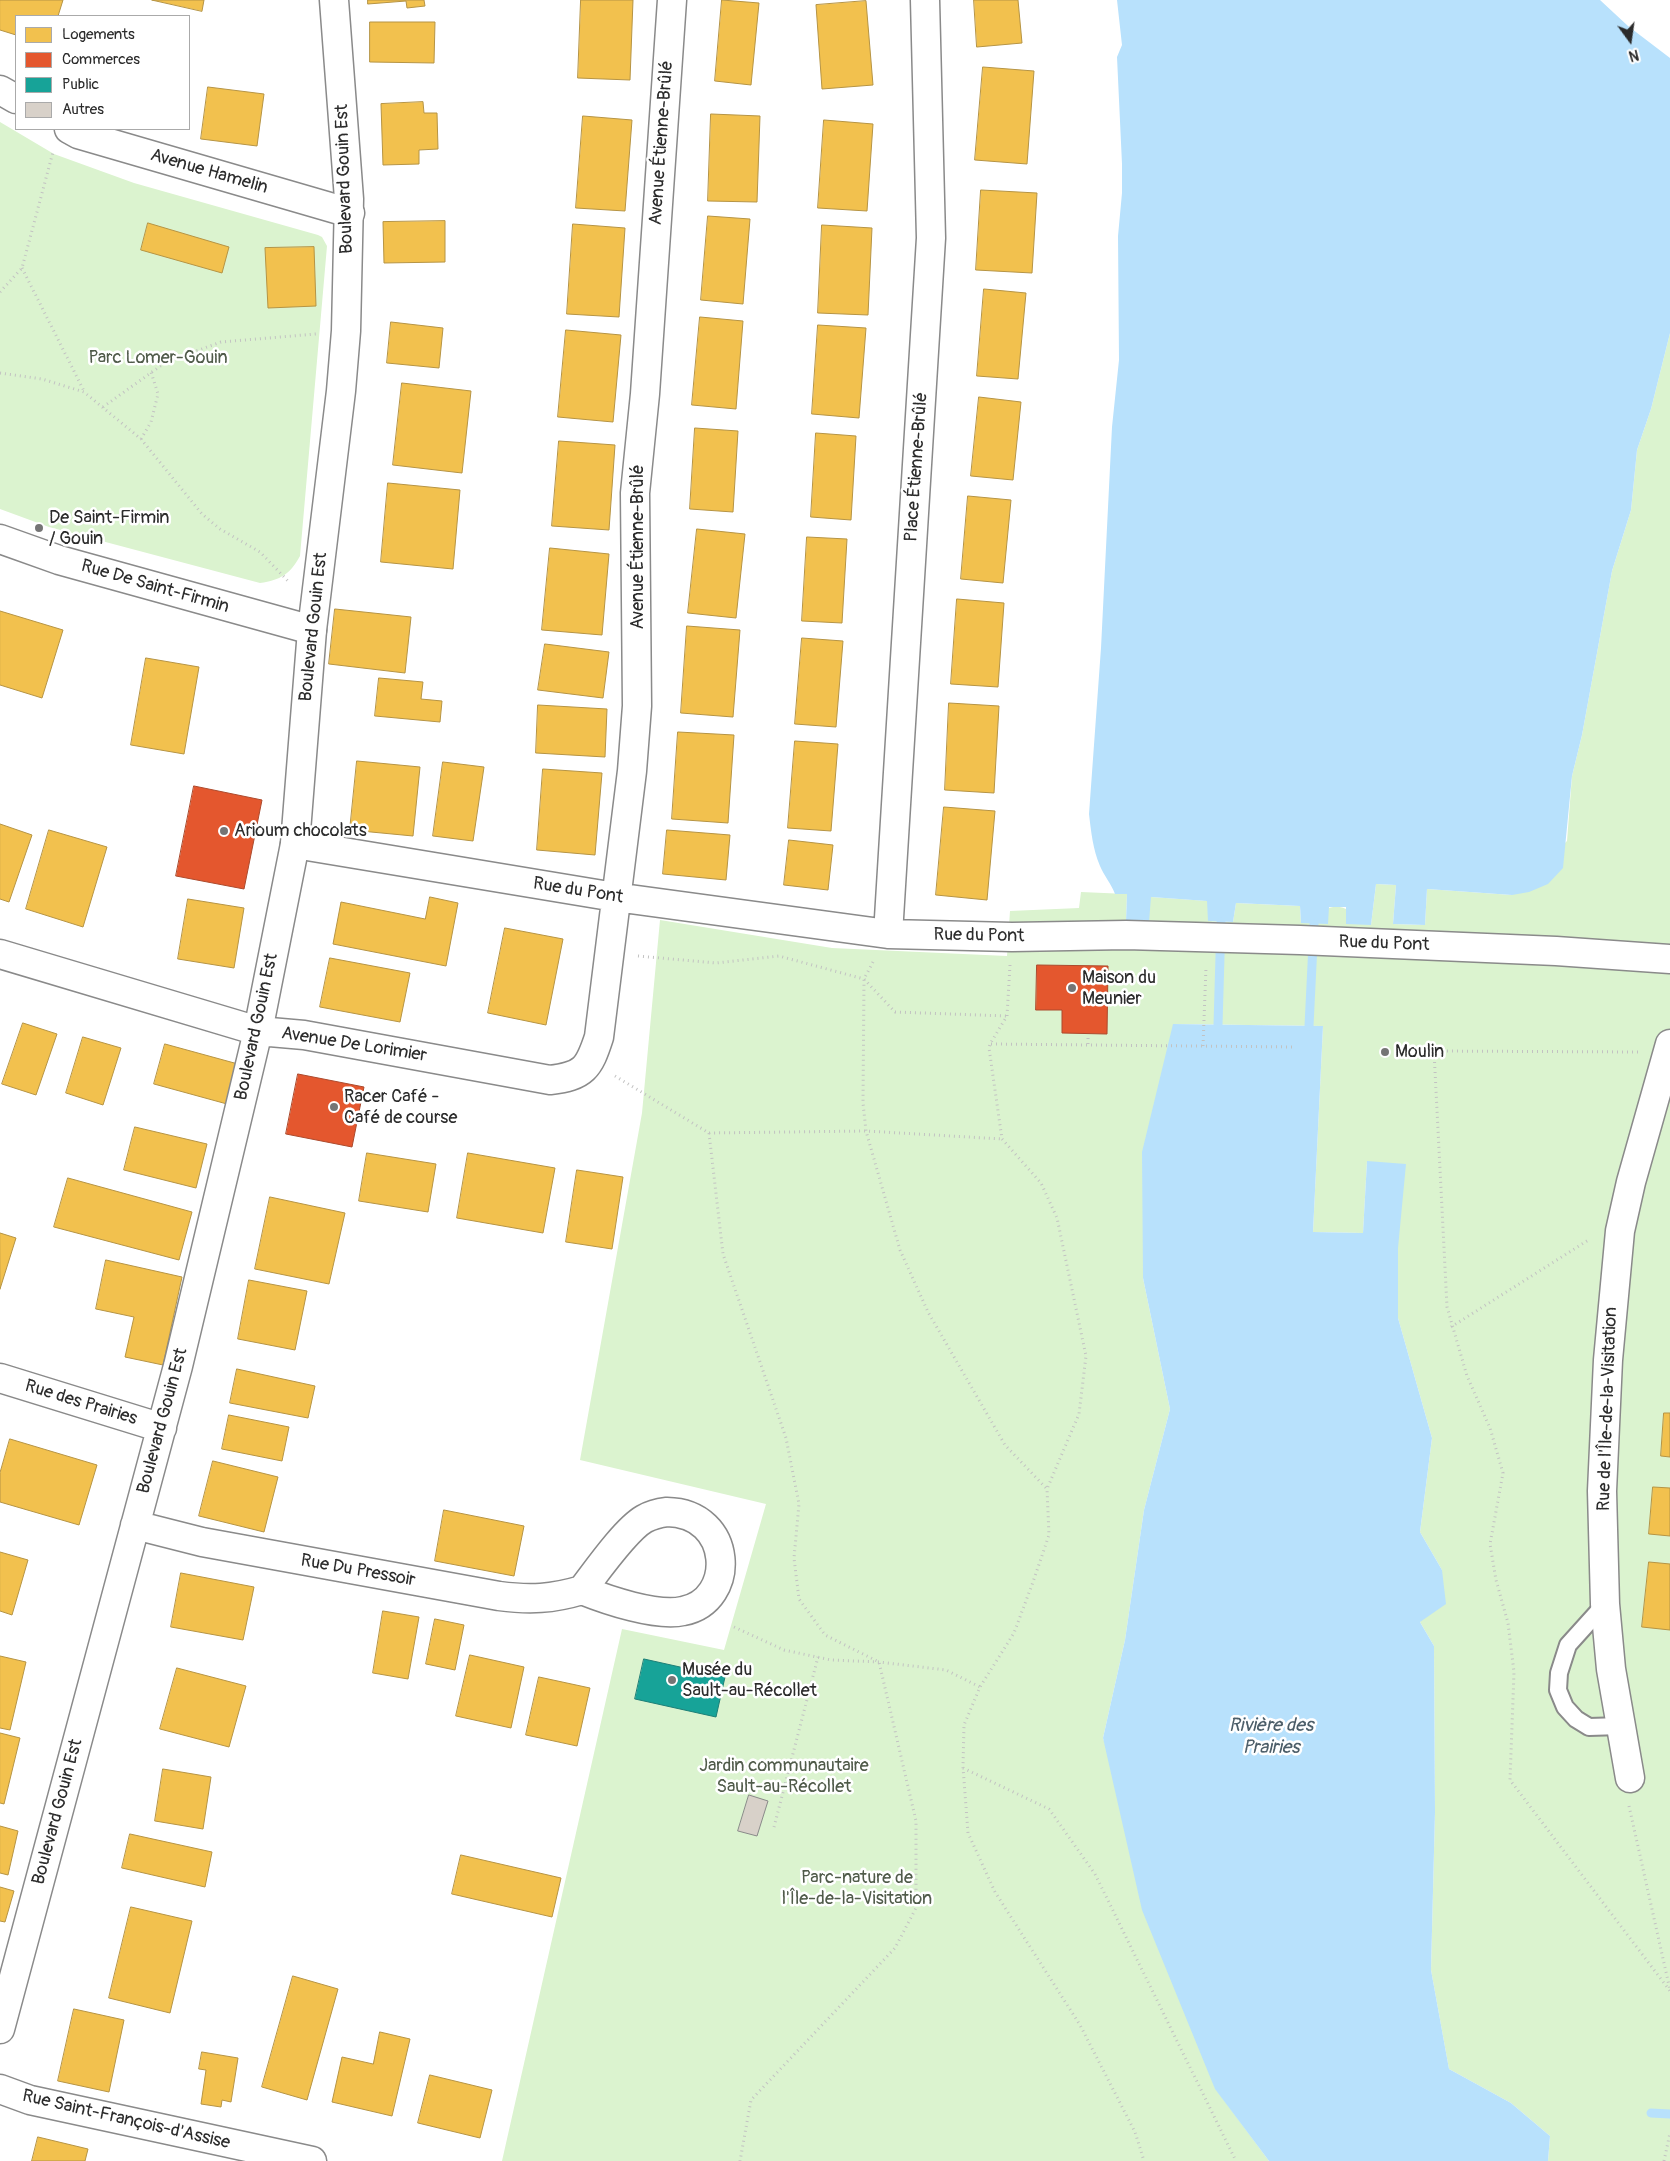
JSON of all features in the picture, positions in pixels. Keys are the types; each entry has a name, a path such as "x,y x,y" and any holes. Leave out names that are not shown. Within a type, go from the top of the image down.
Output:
{"street":[{"name":"Boulevard Gouin Est","path":"0,2029 162,1428 258,1030 295,844 312,630 341,391 346,331 350,213 334,0"},
{"name":"Avenue Étienne-Brûlé","path":"592,1061 599,1037 610,952 615,897 632,771 637,706 635,493 646,374 672,0"},
{"name":"Place Étienne-Brûlé","path":"888,934 931,238 925,0"},
{"path":"0,90 15,98"},
{"name":"Avenue Hamelin","path":"62,138 78,134 350,213"},
{"name":"Rue De Saint-Firmin","path":"0,539 59,560 312,630"},
{"name":"Rue du Pont","path":"295,844 615,897 888,934 1012,937 1126,935 1429,945 1670,959"},
{"name":"Avenue De Lorimier","path":"0,954 258,1030 304,1035 550,1080 568,1078 592,1061"},
{"name":"Rue de l'Île-de-la-Visitation","path":"1630,1778 1611,1669 1605,1604 1602,1491 1608,1360 1620,1231 1658,1047"},
{"name":"Rue des Prairies","path":"0,1378 162,1428"},
{"path":"667,1512 689,1515 708,1528 719,1547 720,1570 712,1590 699,1604 683,1612 652,1610 614,1603 582,1590 601,1564 633,1528 652,1515 667,1512"},
{"name":"Rue Du Pressoir","path":"135,1525 202,1542 499,1596 535,1599 552,1598 582,1590"},
{"name":"Rue Saint-François-d'Assise","path":"0,2089 30,2100 312,2161"}],"lane":[{"path":"1605,1604 1568,1645 1558,1673 1558,1690 1565,1707 1576,1719 1589,1727 1621,1726"}],"path":[{"path":"0,292 22,268 62,138"},
{"path":"22,268 84,392"},
{"path":"102,407 166,362 221,342 346,331"},
{"path":"141,439 151,422 158,394 151,372"},
{"path":"0,373 42,379 84,392 141,439 202,514 220,529 260,552 292,585"},
{"path":"1012,937 1007,1016 990,1044 1002,1139 1041,1183 1057,1218 1086,1356 1080,1414 1047,1489 1048,1535 1033,1582 1014,1633 980,1687 964,1724 962,1767 968,1833 995,1892 1080,2025 1135,2132 1144,2161"},
{"path":"610,952 672,961 716,963 779,956 864,980 895,1012 1007,1016"},
{"path":"864,980 863,1103 866,1131 900,1250 928,1312 1005,1445 1047,1489"},
{"path":"1203,1046 1205,997"},
{"path":"1088,1034 1088,1044"},
{"path":"990,1044 1295,1047"},
{"path":"1658,1047 1637,1052 1434,1051 1447,1307 1451,1327 1467,1376 1490,1428 1503,1473 1490,1544 1496,1580 1508,1623 1514,1672 1510,1780 1670,1990"},
{"path":"592,1061 709,1133 866,1131 1002,1139"},
{"path":"709,1133 723,1254 786,1438 799,1504 794,1558 800,1599 825,1635 879,1662"},
{"path":"1451,1327 1603,1231 1620,1231"},
{"path":"734,1627 784,1650 831,1660 879,1662 946,1670 980,1687"},
{"path":"774,1827 818,1657"},
{"path":"740,2161 750,2100 896,1948 916,1908 916,1822 879,1662"},
{"path":"962,1767 1049,1809 1095,1874 1236,2161"},
{"path":"1630,1778 1627,1800 1670,1990"},
{"path":"1664,2161 1670,2133"}],"green space":[{"name":"Parc Lomer-Gouin","path":"0,122 54,154 134,183 322,237 327,246 300,556 284,575 274,580 260,583 49,527 0,509"},
{"name":"Parc-nature de l'Île-de-la-Visitation","path":"1670,333 1670,2161 1548,2161 1550,2136 1511,2103 1449,2069 1431,1970 1435,1812 1434,1646 1420,1622 1442,1570 1420,1532 1432,1438 1398,1318 1398,1248 1367,1161 1363,1233 1313,1232 1323,1026 1174,1024 1143,1278 1170,1409 1144,1510 1125,1640 1103,1738 1215,2088 1269,2161 502,2161 622,1629 724,1650 766,1504 580,1460 642,1113 660,920 832,948 1007,956 1010,911 1079,908 1081,892 1127,894 1126,920 1151,897 1208,901 1208,921 1233,922 1236,903 1300,906 1301,923 1330,908 1343,908 1371,925 1376,884 1396,885 1393,924 1425,925 1427,889 1512,895 1567,841 1572,776 1582,735 1612,571 1631,510 1637,450 1651,409"}],"water":[{"path":"1117,0 1600,0 1628,26 1670,58 1670,333 1651,409 1637,450 1631,510 1612,571 1582,735 1572,776 1563,868 1548,884 1529,892 1512,895 1427,889 1425,925 1393,924 1396,885 1376,884 1371,925 1346,924 1346,907 1329,907 1328,924 1301,923 1300,906 1236,903 1233,922 1208,921 1207,901 1151,897 1149,922 1126,921 1127,894 1115,894 1102,870 1094,847 1089,814 1101,648 1112,427 1119,360 1118,236 1122,193 1122,164 1117,57 1122,45"},
{"name":"Rivière des Prairies","path":"1173,1024 1323,1026 1313,1232 1363,1233 1367,1161 1406,1164 1398,1248 1398,1318 1432,1438 1420,1532 1442,1570 1446,1604 1420,1622 1434,1646 1435,1812 1431,1970 1449,2069 1511,2103 1550,2136 1548,2161 1269,2161 1215,2089 1142,1910 1103,1738 1125,1640 1144,1510 1170,1409 1143,1278 1142,1152"}],"building: Logements":[{"path":"0,0 63,0 58,15 15,15 15,35 0,30"},
{"path":"152,0 204,0 202,11"},
{"path":"368,0 424,0 425,6 407,8 406,1 368,4"},
{"path":"581,0 633,0 630,80 578,78"},
{"path":"722,0 759,3 751,85 715,81"},
{"path":"974,0 1018,0 1022,43 977,47"},
{"path":"866,1 873,85 822,89 816,5"},
{"path":"370,22 435,22 434,63 370,62"},
{"path":"983,67 1034,71 1027,164 975,160"},
{"path":"208,87 264,94 257,146 201,139"},
{"path":"423,102 424,113 437,113 438,149 419,150 419,164 383,165 381,104"},
{"path":"711,114 760,116 757,202 708,201"},
{"path":"583,116 632,120 625,211 576,208"},
{"path":"824,120 873,124 867,211 818,208"},
{"path":"981,190 1037,193 1032,273 976,270"},
{"path":"708,216 750,219 743,304 701,300"},
{"path":"445,221 445,262 384,263 383,222"},
{"path":"148,223 229,247 222,273 141,250"},
{"path":"573,224 625,228 619,317 567,314"},
{"path":"822,225 872,228 868,315 818,313"},
{"path":"314,247 316,306 268,308 265,248"},
{"path":"984,289 1026,293 1018,379 977,376"},
{"path":"700,317 743,321 736,409 692,405"},
{"path":"391,322 443,328 439,368 387,363"},
{"path":"818,325 866,328 859,418 812,414"},
{"path":"566,330 621,335 613,422 558,417"},
{"path":"402,383 471,391 462,473 393,465"},
{"path":"979,397 1021,402 1013,480 971,476"},
{"path":"695,428 738,431 733,512 690,509"},
{"path":"816,433 856,436 851,520 811,517"},
{"path":"559,441 615,445 609,530 552,526"},
{"path":"388,483 460,490 453,569 381,562"},
{"path":"968,496 1011,500 1003,583 961,579"},
{"path":"697,529 745,534 736,618 688,613"},
{"path":"807,537 847,539 842,623 802,621"},
{"path":"550,548 609,554 602,635 542,630"},
{"path":"957,599 1004,603 998,687 951,684"},
{"path":"335,609 411,617 405,673 329,664"},
{"path":"0,611 63,630 42,698 0,685"},
{"path":"687,626 740,630 733,717 681,713"},
{"path":"802,638 843,641 836,727 795,724"},
{"path":"545,644 609,652 603,698 538,690"},
{"path":"146,658 199,667 184,754 131,745"},
{"path":"379,678 423,682 421,699 442,701 440,722 375,716"},
{"path":"949,703 999,706 994,793 945,790"},
{"path":"538,705 607,709 605,757 536,753"},
{"path":"678,732 734,735 728,823 672,819"},
{"path":"795,741 838,744 831,831 788,828"},
{"path":"357,761 420,767 413,836 350,830"},
{"path":"443,762 484,767 473,841 433,836"},
{"path":"543,769 602,773 595,855 537,850"},
{"path":"944,807 995,811 987,900 936,895"},
{"path":"0,824 32,835 9,902 0,899"},
{"path":"49,830 107,847 83,927 26,909"},
{"path":"667,830 730,835 726,880 663,874"},
{"path":"789,840 833,845 828,890 784,885"},
{"path":"430,897 458,903 446,966 333,944 341,902 425,919"},
{"path":"188,899 244,908 234,968 178,959"},
{"path":"505,928 563,939 546,1025 488,1013"},
{"path":"330,958 410,973 400,1022 320,1007"},
{"path":"23,1023 57,1034 36,1095 2,1084"},
{"path":"83,1037 121,1048 103,1105 66,1093"},
{"path":"165,1044 238,1064 227,1104 154,1084"},
{"path":"135,1127 207,1144 196,1188 124,1170"},
{"path":"367,1153 436,1164 428,1212 359,1201"},
{"path":"468,1153 555,1168 543,1233 457,1218"},
{"path":"577,1170 623,1177 612,1249 566,1242"},
{"path":"68,1178 192,1212 179,1260 54,1227"},
{"path":"270,1197 345,1213 329,1284 255,1269"},
{"path":"0,1233 16,1238 0,1289"},
{"path":"106,1260 182,1277 163,1365 125,1357 134,1317 96,1309"},
{"path":"249,1280 307,1291 295,1350 238,1339"},
{"path":"237,1369 315,1386 308,1418 230,1403"},
{"path":"1664,1413 1670,1413 1670,1457 1661,1456"},
{"path":"229,1415 289,1427 282,1461 222,1449"},
{"path":"10,1439 97,1465 79,1525 0,1502 0,1473"},
{"path":"213,1461 278,1477 264,1532 199,1516"},
{"path":"1653,1487 1670,1488 1670,1536 1649,1534"},
{"path":"444,1510 524,1526 514,1576 435,1561"},
{"path":"0,1552 28,1560 12,1615 0,1611"},
{"path":"1649,1562 1670,1564 1670,1630 1642,1627"},
{"path":"181,1573 254,1587 243,1640 171,1627"},
{"path":"383,1611 419,1617 408,1679 373,1673"},
{"path":"435,1619 464,1625 455,1670 426,1664"},
{"path":"470,1655 524,1667 511,1728 456,1716"},
{"path":"0,1656 26,1662 10,1730 0,1728"},
{"path":"177,1668 246,1686 229,1747 160,1729"},
{"path":"539,1677 590,1688 577,1746 526,1735"},
{"path":"0,1733 20,1738 4,1804 0,1803"},
{"path":"163,1769 211,1777 203,1829 155,1821"},
{"path":"0,1826 18,1831 8,1875 0,1873"},
{"path":"130,1834 212,1852 205,1887 122,1868"},
{"path":"461,1855 561,1878 552,1917 452,1894"},
{"path":"0,1887 14,1891 5,1922 0,1921"},
{"path":"131,1907 192,1921 170,2013 109,1998"},
{"path":"293,1976 338,1989 307,2100 262,2087"},
{"path":"74,2009 124,2020 109,2092 58,2081"},
{"path":"380,2032 410,2039 392,2116 332,2102 342,2057 373,2064"},
{"path":"202,2052 238,2058 231,2102 222,2100 221,2107 201,2104 206,2070 199,2069"},
{"path":"430,2075 492,2090 480,2138 418,2123"},
{"path":"38,2137 88,2149 85,2161 32,2161"}],"building: Commerces":[{"path":"194,786 262,800 244,889 176,876"},
{"name":"Maison du Meunier","path":"1037,965 1108,966 1107,1034 1062,1033 1062,1010 1036,1010"},
{"path":"298,1074 364,1087 352,1147 286,1134"}],"building: Public":[{"path":"644,1659 725,1677 716,1717 635,1699"}],"building: Autres":[{"path":"749,1795 768,1801 757,1836 738,1831"}],"waterway":[{"path":"1218,1025 1221,922"},
{"path":"1309,1026 1314,924"},
{"path":"1651,2113 1670,2114"}],"place":[{"name":"De Saint-Firmin / Gouin","path":"39,528"},
{"name":"Arioum chocolats","path":"224,831"},
{"name":"Maison du Meunier","path":"1072,988"},
{"name":"Moulin","path":"1385,1052"},
{"name":"Racer Café - Café de course","path":"334,1107"},
{"name":"Musée du Sault-au-Récollet","path":"672,1680"}],"park label":[{"name":"Jardin communautaire Sault-au-Récollet","path":"784,1776"}]}
